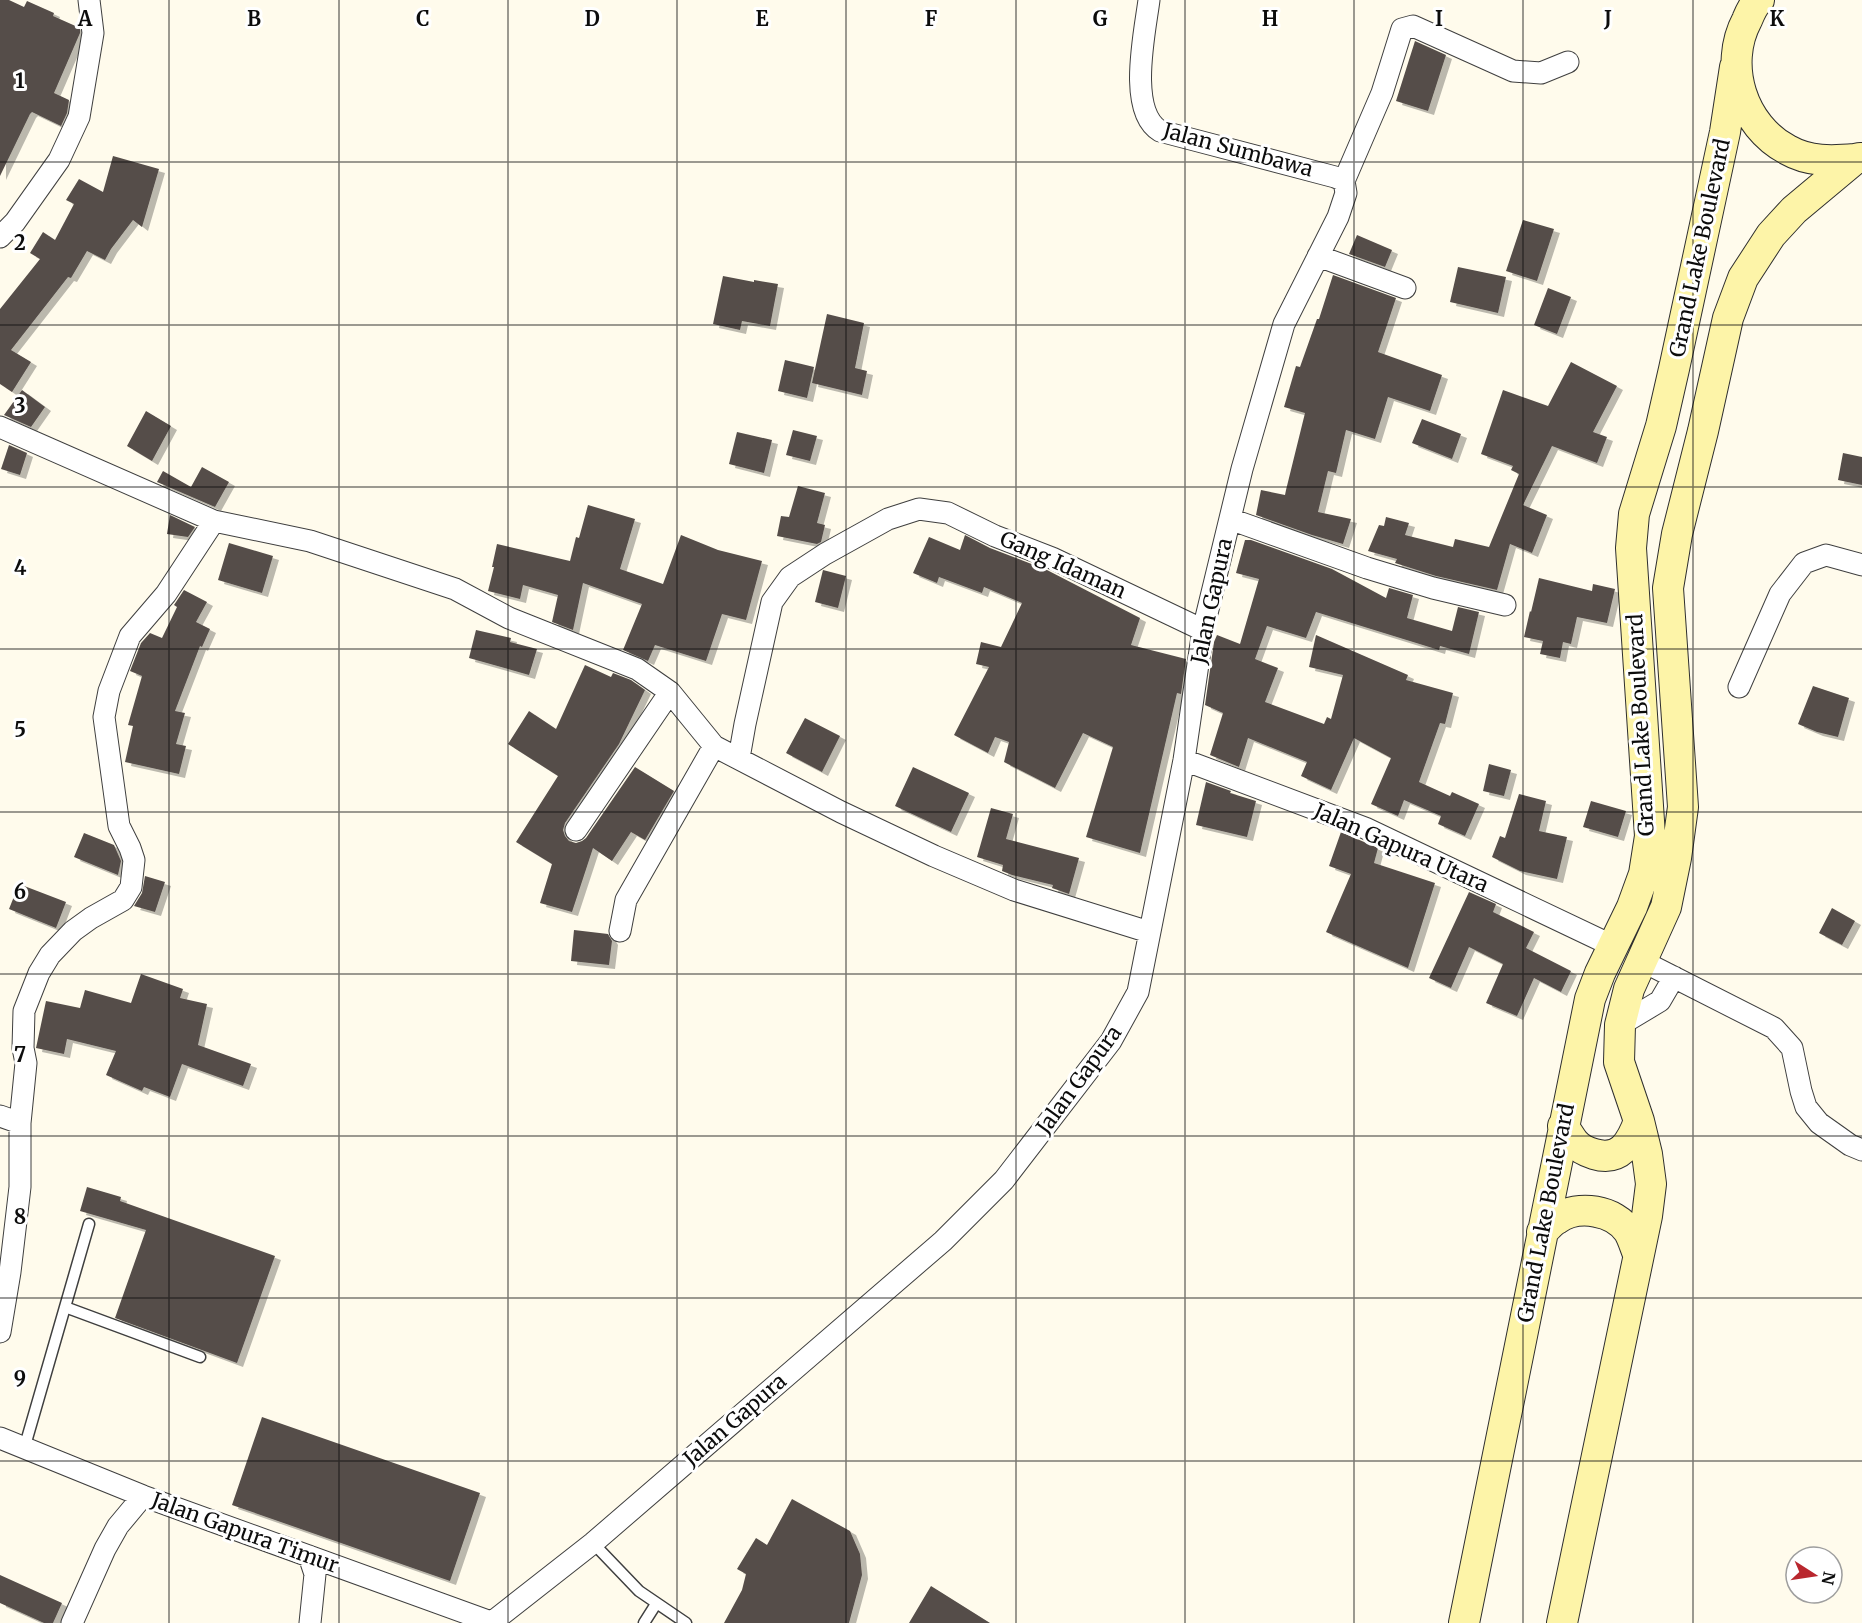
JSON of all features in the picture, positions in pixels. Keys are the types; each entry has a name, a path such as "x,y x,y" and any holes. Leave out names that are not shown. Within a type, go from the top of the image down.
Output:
{"street":[{"path":"0,237 15,222 59,160 79,117 93,33 89,0"},
{"name":"Jalan Sumbawa","path":"1149,0 1139,80 1143,107 1155,128 1344,181"},
{"name":"Grand Lake Boulevard","path":"1464,1623 1590,999 1632,907 1644,874 1650,836 1631,548 1634,514 1661,426 1674,369 1725,132 1740,33 1759,0"},
{"name":"Jalan Gapura","path":"491,1623 593,1543 943,1241 1004,1180 1111,1041 1138,992 1184,760 1203,630 1242,469 1284,324 1338,217 1346,193 1344,181 1382,93 1402,29 1413,26 1513,71 1541,73 1568,62"},
{"path":"1735,67 1743,101 1761,130 1788,151 1821,161 1858,158"},
{"name":"Grand Lake Boulevard","path":"1562,1623 1647,1216 1651,1184 1639,1122 1619,1062 1620,1025 1629,989 1666,907 1683,807 1668,588 1677,534 1728,318 1743,278 1771,234 1794,210 1858,158"},
{"path":"1318,256 1405,288"},
{"path":"0,427 214,521 310,541 455,589 509,618 637,669 670,692 714,746 841,812 934,856 1014,890 1149,932"},
{"name":"Gang Idaman","path":"739,758 772,602 790,577 825,554 888,519 919,508 948,513 995,536 1052,558 1203,630"},
{"path":"1230,519 1366,568 1433,588 1505,605"},
{"path":"0,1332 20,1187 20,1123 26,1063 23,1048 24,1011 30,992 50,955 73,931 123,900 131,887 134,860 119,826 104,717 109,691 130,636 166,594 214,521"},
{"path":"1739,687 1780,594 1804,563 1826,555 1862,564"},
{"path":"576,830 670,692"},
{"path":"620,931 626,900 714,746"},
{"name":"Jalan Gapura Utara","path":"1184,760 1365,828 1613,946"},
{"path":"1642,961 1774,1028 1792,1048 1806,1107 1819,1123 1850,1145 1862,1150"},
{"path":"1620,1025 1660,1000 1674,977"},
{"path":"0,1116 20,1123"},
{"path":"1563,1126 1574,1143 1587,1152 1602,1156 1614,1155 1623,1150 1633,1137 1639,1122"},
{"path":"1542,1232 1557,1218 1590,1210 1605,1214 1621,1223 1630,1233 1638,1254"},
{"name":"Jalan Gapura Timur","path":"0,1438 143,1496 491,1623"},
{"path":"72,1623 114,1534 143,1496"},
{"path":"309,1556 315,1574 310,1623"}],"lane":[{"path":"24,1449 89,1224"},
{"path":"65,1307 200,1357"},
{"path":"593,1543 639,1591 686,1623"},
{"path":"644,1623 656,1604"}],"building":[{"path":"0,0 9,0 24,7 27,1 80,28 80,33 54,93 69,100 67,113 61,126 32,112 0,176"},
{"path":"1415,41 1446,55 1428,111 1396,101"},
{"path":"113,156 159,169 142,227 133,220 105,260 87,251 71,278 68,277 11,350 31,362 12,392 0,384 0,309 40,259 30,253 43,232 55,240 74,204 66,200 79,179 103,192"},
{"path":"1523,220 1554,229 1537,281 1506,271"},
{"path":"1357,235 1392,250 1385,267 1349,254"},
{"path":"1458,267 1506,277 1498,313 1450,302"},
{"path":"1333,275 1396,298 1378,352 1442,375 1430,411 1388,397 1375,439 1346,430 1336,473 1328,471 1318,512 1351,519 1343,544 1256,515 1261,490 1285,495 1305,413 1284,407 1296,366 1300,367"},
{"path":"723,276 778,284 770,326 742,321 740,330 713,324"},
{"path":"1548,288 1571,297 1557,334 1534,325"},
{"path":"827,314 864,323 855,368 867,371 862,395 812,383"},
{"path":"785,360 814,367 807,398 778,391"},
{"path":"1571,362 1617,386 1593,432 1607,437 1597,463 1552,446 1523,505 1547,515 1532,553 1510,544 1497,590 1436,576 1395,563 1397,559 1368,551 1379,525 1384,526 1386,517 1409,523 1405,535 1453,547 1455,539 1489,547 1519,474 1511,470 1513,466 1481,454 1503,390 1548,406"},
{"path":"22,390 45,407 31,427 4,415"},
{"path":"146,411 171,426 152,461 127,446"},
{"path":"1422,419 1461,434 1452,459 1412,443"},
{"path":"793,430 817,436 810,461 786,455"},
{"path":"737,432 772,440 764,473 729,464"},
{"path":"9,445 27,453 20,475 1,469"},
{"path":"1843,453 1862,457 1862,485 1838,480"},
{"path":"202,467 229,482 215,507 157,482 163,471 191,487"},
{"path":"798,486 825,493 817,523 825,525 821,542 817,544 777,536 781,516 789,517"},
{"path":"588,505 635,519 620,569 663,584 681,535 718,550 762,561 746,620 722,614 706,661 655,645 648,661 623,650 642,604 583,583 573,630 552,622 558,595 523,585 520,599 488,591 497,544 570,561"},
{"path":"170,515 195,527 188,537 167,534"},
{"path":"965,535 990,548 1047,570 1140,618 1131,645 1186,659 1181,694 1177,693 1140,853 1086,837 1113,747 1083,733 1055,788 1004,762 1009,742 995,737 988,753 954,735 989,667 976,664 981,642 1001,647 1022,603 984,587 982,593 939,577 937,583 913,573 929,537 960,550"},
{"path":"1245,540 1251,540 1332,569 1386,598 1389,588 1413,595 1407,618 1452,631 1458,607 1479,612 1469,654 1440,646 1439,650 1316,612 1306,638 1267,626 1255,659 1278,668 1265,702 1324,724 1327,717 1331,719 1343,675 1309,667 1316,635 1408,675 1406,680 1453,693 1445,724 1440,723 1419,782 1450,796 1452,792 1479,804 1465,836 1438,824 1441,816 1404,800 1398,816 1371,804 1391,758 1354,738 1331,790 1301,776 1307,762 1248,738 1239,767 1210,755 1223,713 1205,705 1214,642 1217,635 1240,644 1259,579 1236,573"},
{"path":"229,543 273,556 262,593 218,580"},
{"path":"823,570 846,576 838,608 815,602"},
{"path":"1539,578 1592,591 1593,584 1615,589 1607,623 1577,617 1571,644 1563,642 1560,658 1540,654 1543,641 1524,637"},
{"path":"184,590 207,602 196,622 210,629 202,647 200,646 175,711 185,713 176,744 186,746 179,774 125,762 133,726 128,725 142,676 130,671 141,643 150,633 162,638 177,607 174,605"},
{"path":"476,630 511,638 510,642 537,649 529,675 469,658"},
{"path":"585,665 611,677 613,673 631,680 645,690 619,744 565,823 563,830 565,836 569,841 576,843 586,838 635,767 674,791 645,840 631,832 612,861 593,848 572,912 540,903 552,864 516,842 558,776 508,744 529,711 556,729"},
{"path":"1813,686 1849,698 1838,737 1798,724"},
{"path":"805,718 840,736 822,772 786,753"},
{"path":"1489,764 1511,770 1504,796 1483,791"},
{"path":"913,767 969,793 951,832 895,806"},
{"path":"1206,782 1256,801 1247,837 1196,825"},
{"path":"1519,794 1546,801 1539,831 1567,837 1557,879 1520,871 1492,857 1500,836 1505,838"},
{"path":"1591,801 1626,811 1618,837 1583,827"},
{"path":"991,808 1013,814 1006,839 1079,858 1069,894 1052,888 1053,885 1002,871 1003,865 977,857"},
{"path":"1341,832 1378,848 1374,863 1435,883 1408,968 1326,932 1351,874 1329,866"},
{"path":"84,833 114,845 121,861 118,875 74,857"},
{"path":"145,876 165,882 155,912 134,906 142,893"},
{"path":"19,884 66,902 56,928 9,909"},
{"path":"1469,892 1496,904 1493,912 1534,932 1526,948 1571,971 1561,992 1534,978 1517,1016 1486,1003 1503,964 1469,947 1451,988 1429,978"},
{"path":"1832,908 1855,921 1842,945 1819,933"},
{"path":"574,930 608,934 612,941 609,965 571,961"},
{"path":"141,974 183,989 180,998 207,1004 198,1045 251,1064 243,1086 182,1064 170,1097 144,1087 142,1091 106,1075 116,1051 67,1039 64,1054 36,1048 46,1001 80,1008 85,990 131,1003"},
{"path":"87,1187 121,1197 120,1201 275,1256 237,1363 115,1318 146,1230 80,1211"},
{"path":"262,1417 480,1493 450,1581 232,1505"},
{"path":"792,1499 850,1531 860,1554 862,1575 849,1623 724,1623 742,1590 746,1574 737,1569 756,1538 767,1545"},
{"path":"0,1575 62,1603 53,1623 44,1623 0,1603"},
{"path":"931,1586 990,1623 909,1623"}]}
